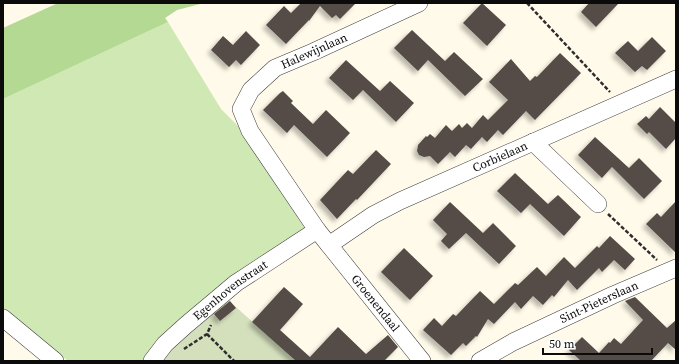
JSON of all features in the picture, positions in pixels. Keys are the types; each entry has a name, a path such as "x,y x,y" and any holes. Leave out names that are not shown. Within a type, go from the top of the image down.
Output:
{"street":[{"name":"Halewijnlaan","path":"329,245 317,230 250,131 241,109 251,90 275,68 419,3"},
{"name":"Corbielaan","path":"329,245 373,215 400,201 676,79"},
{"path":"533,142 598,204"},
{"name":"Egenhovenstraat","path":"152,361 165,344 236,283 317,230"},
{"name":"Groenendaal","path":"329,245 422,361"},
{"name":"Sint-Pieterslaan","path":"480,361 513,342 672,270"},
{"path":"3,318 55,361"}],"path":[{"path":"527,3 606,87"},
{"path":"598,204 672,270"},
{"path":"182,351 207,334 212,321"},
{"path":"207,334 233,361"}],"green space":[{"path":"58,3 204,3 177,10 165,18 168,22 3,99 3,28"},
{"path":"168,22 221,109 246,134 305,229 181,319 159,338 142,361 68,361 3,308 3,99"},
{"path":"228,300 296,361 161,361 170,349"}],"building":[{"path":"301,3 356,3 340,19 336,15 332,18 320,6 309,21 286,44 266,25 284,6 291,13"},
{"path":"482,3 506,25 487,46 463,23"},
{"path":"589,3 619,3 596,27 581,12"},
{"path":"412,30 445,61 454,52 483,79 465,96 428,60 418,71 394,48"},
{"path":"246,31 260,45 241,65 236,60 229,67 211,50 223,36 233,45"},
{"path":"652,37 666,51 647,70 642,66 635,72 615,53 628,41 638,51"},
{"path":"560,53 581,73 535,120 526,111 503,135 498,130 487,142 482,137 471,149 466,145 455,157 450,152 438,164 430,156 424,157 419,155 417,151 418,145 426,136 427,137 430,134 435,138 446,125 452,131 459,124 462,128 467,123 472,128 483,115 488,120 508,100 489,82 511,59 530,81 535,76 537,77"},
{"path":"346,60 380,91 390,81 414,103 396,122 363,90 353,100 329,78"},
{"path":"283,91 293,101 291,103 313,124 326,110 350,133 327,157 294,125 287,133 263,110"},
{"path":"660,107 676,123 676,138 666,149 649,132 647,134 637,124 646,116 649,119"},
{"path":"595,137 629,168 639,158 662,181 644,199 612,167 602,178 578,155"},
{"path":"376,150 391,164 337,219 320,200 348,170 353,174"},
{"path":"515,173 548,204 558,195 581,217 564,236 530,204 521,213 497,191"},
{"path":"676,201 676,253 646,224 657,213 661,217"},
{"path":"450,202 483,233 493,223 516,246 499,264 466,233 449,249 441,241 447,234 433,220"},
{"path":"610,236 635,259 625,270 614,260 602,272 599,268 577,290 568,280 554,297 552,295 543,305 533,296 521,309 515,302 494,324 488,319 477,337 476,336 466,346 463,343 451,355 423,330 434,318 442,326 453,314 456,316 480,291 494,304 515,283 518,285 537,267 546,276 564,257 575,268 597,246 599,248"},
{"path":"404,248 433,276 410,300 381,272"},
{"path":"284,287 303,304 280,330 310,357 338,327 366,354 388,335 398,347 384,361 296,361 252,322"},
{"path":"635,297 667,328 676,320 676,350 668,343 651,361 581,361 569,350 582,337 599,353 614,338 621,344 643,320 625,301"},
{"path":"230,301 236,308 220,321 214,314"}]}
